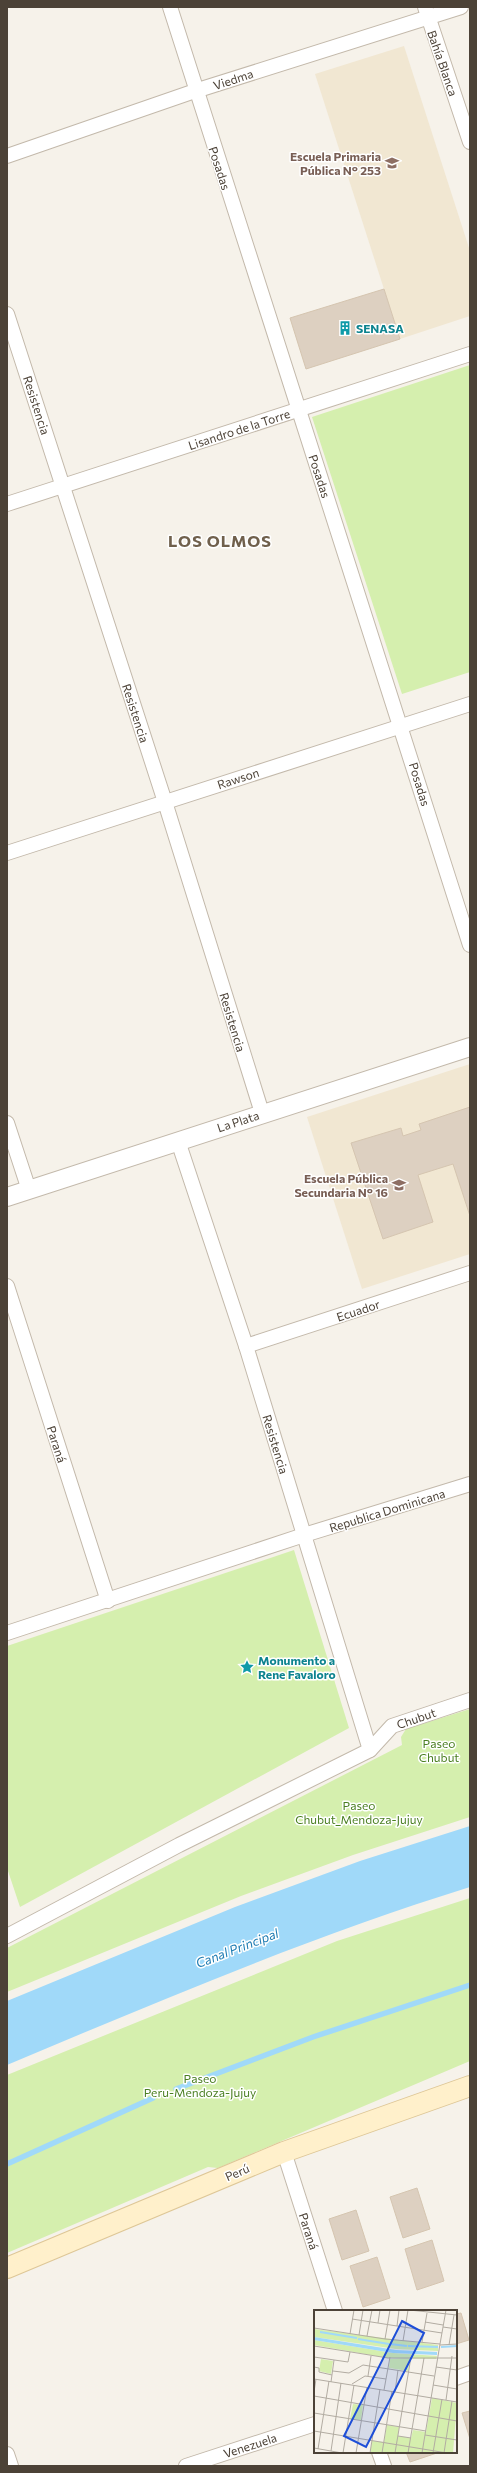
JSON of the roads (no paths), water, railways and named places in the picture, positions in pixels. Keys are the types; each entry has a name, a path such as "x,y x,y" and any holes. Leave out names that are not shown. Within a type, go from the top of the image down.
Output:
{"main road":[{"name":"Perú","path":"7,2268 284,2152 470,2086"}],"street":[{"name":"Posadas","path":"170,7 195,91 401,726 470,945"},
{"name":"Viedma","path":"7,156 426,12 461,7"},
{"name":"Bahía Blanca","path":"426,12 470,142"},
{"name":"Resistencia","path":"7,314 165,802 262,1113"},
{"name":"Lisandro de la Torre","path":"7,504 470,354"},
{"name":"Rawson","path":"7,853 470,704"},
{"name":"La Plata","path":"7,1197 262,1113 470,1047"},
{"path":"7,1123 29,1190"},
{"name":"Resistencia","path":"178,1141 246,1346 370,1750"},
{"name":"Ecuador","path":"246,1346 470,1273"},
{"name":"Paraná","path":"7,1286 108,1601"},
{"name":"Republica Dominicana","path":"7,1633 108,1601 304,1535 470,1484"},
{"name":"Chubut","path":"370,1750 392,1726 470,1700"},
{"path":"7,1936 179,1845 370,1750"},
{"name":"Paraná","path":"284,2152 335,2310"},
{"path":"457,2378 470,2373"},
{"name":"Venezuela","path":"186,2466 314,2424"},
{"path":"380,2453 384,2466"},
{"path":"7,2454 11,2466"}],"water":[{"name":"Canal Principal","path":"470,1826 470,1887 352,1926 236,1970 7,2065 7,2001 235,1907 360,1861"}],"waterway":[{"path":"176,2089 313,2037 470,1985"},
{"path":"7,2164 153,2098"}],"place":[{"name":"Escuela Primaria Pública N° 253","path":"392,163"},
{"name":"SENASA","path":"345,328"},
{"name":"Escuela Pública Secundaria N° 16","path":"399,1185"},
{"name":"Monumento a Rene Favaloro","path":"247,1667"}],"district":[{"name":"LOS OLMOS","path":"220,540"}],"park label":[{"name":"Paseo Chubut","path":"439,1750"},
{"name":"Paseo Chubut_Mendoza-Jujuy","path":"359,1812"},
{"name":"Paseo Peru-Mendoza-Jujuy","path":"200,2085"}]}
